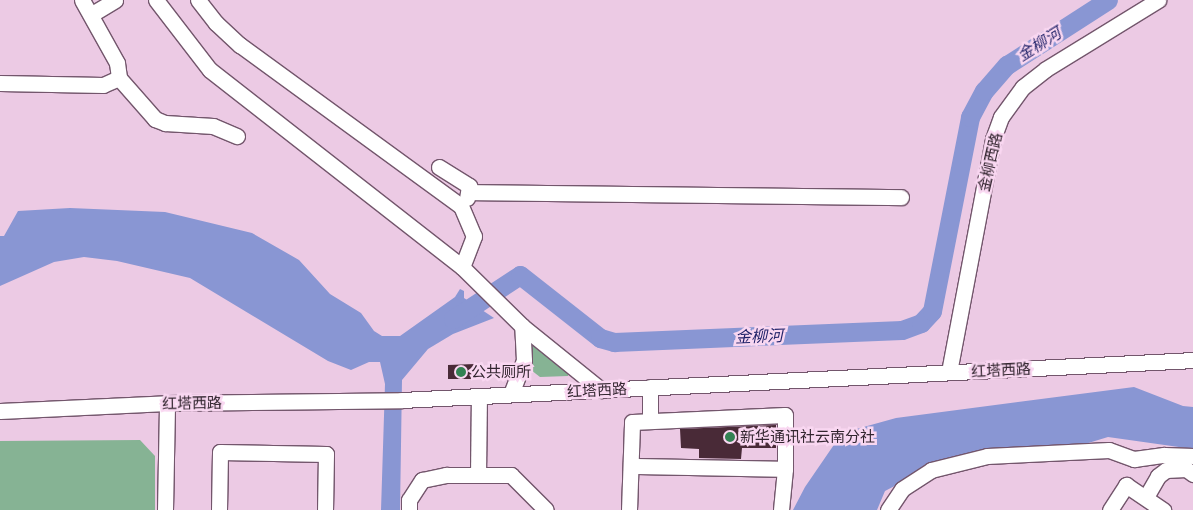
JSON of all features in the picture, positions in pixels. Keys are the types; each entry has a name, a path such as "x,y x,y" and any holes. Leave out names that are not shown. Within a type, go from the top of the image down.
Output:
{"street":[{"path":"82,0 92,14 117,63 119,78 155,119 212,126 237,136"},
{"path":"92,14 115,0"},
{"path":"156,0 210,70 462,267 522,326 601,390"},
{"path":"198,0 216,23 240,45 460,206 474,236 462,267"},
{"name":"金柳西路","path":"949,372 993,139 1005,110 1023,87 1046,69 1158,0"},
{"path":"0,83 104,84 119,78"},
{"path":"439,167 469,186 469,192 460,206"},
{"path":"469,192 901,196"},
{"path":"511,394 524,360 522,326"},
{"name":"红塔西路","path":"0,411 167,403 402,400 1193,360"},
{"path":"650,387 650,420"},
{"path":"478,475 479,396"},
{"path":"165,510 167,403"},
{"path":"629,510 632,422 785,415 785,469 781,510"},
{"path":"888,510 902,489 931,470 987,456 1109,450 1134,459 1193,456"},
{"path":"219,510 220,452 326,454 325,510"},
{"path":"631,466 785,469"},
{"path":"1146,497 1158,476 1166,470 1186,469 1193,474"},
{"path":"409,510 409,500 422,480 446,475 511,475 546,510"},
{"path":"1110,510 1126,485 1163,510"}],"green space":[{"path":"535,344 570,370 568,376 540,377 531,370 532,345"},
{"path":"140,440 155,456 155,510 0,510 0,441"}],"water":[{"path":"70,208 165,212 252,233 299,260 330,294 361,313 374,331 382,336 400,336 455,297 460,289 464,291 464,298 494,318 453,334 428,349 402,380 400,510 381,510 385,384 380,362 369,362 351,370 328,361 190,278 117,261 84,257 54,262 0,286 0,236 4,236 18,211"},
{"path":"1134,387 1183,406 1193,407 1193,449 1108,437 1085,444 985,452 931,467 885,491 877,510 793,510 805,487 842,433 896,418"}],"building":[{"name":"公共厕所","path":"475,364 475,379 448,379 448,365"},
{"name":"新华通讯社云南分社","path":"776,425 776,448 742,448 741,459 699,458 699,449 681,448 680,429"}],"waterway":[{"name":"金柳河","path":"453,319 520,275 600,338 614,342 902,330 921,323 932,311 970,117 984,91 1007,65 1108,0"}],"place":[{"name":"公共厕所","path":"461,372"},
{"name":"新华通讯社云南分社","path":"730,437"}]}
